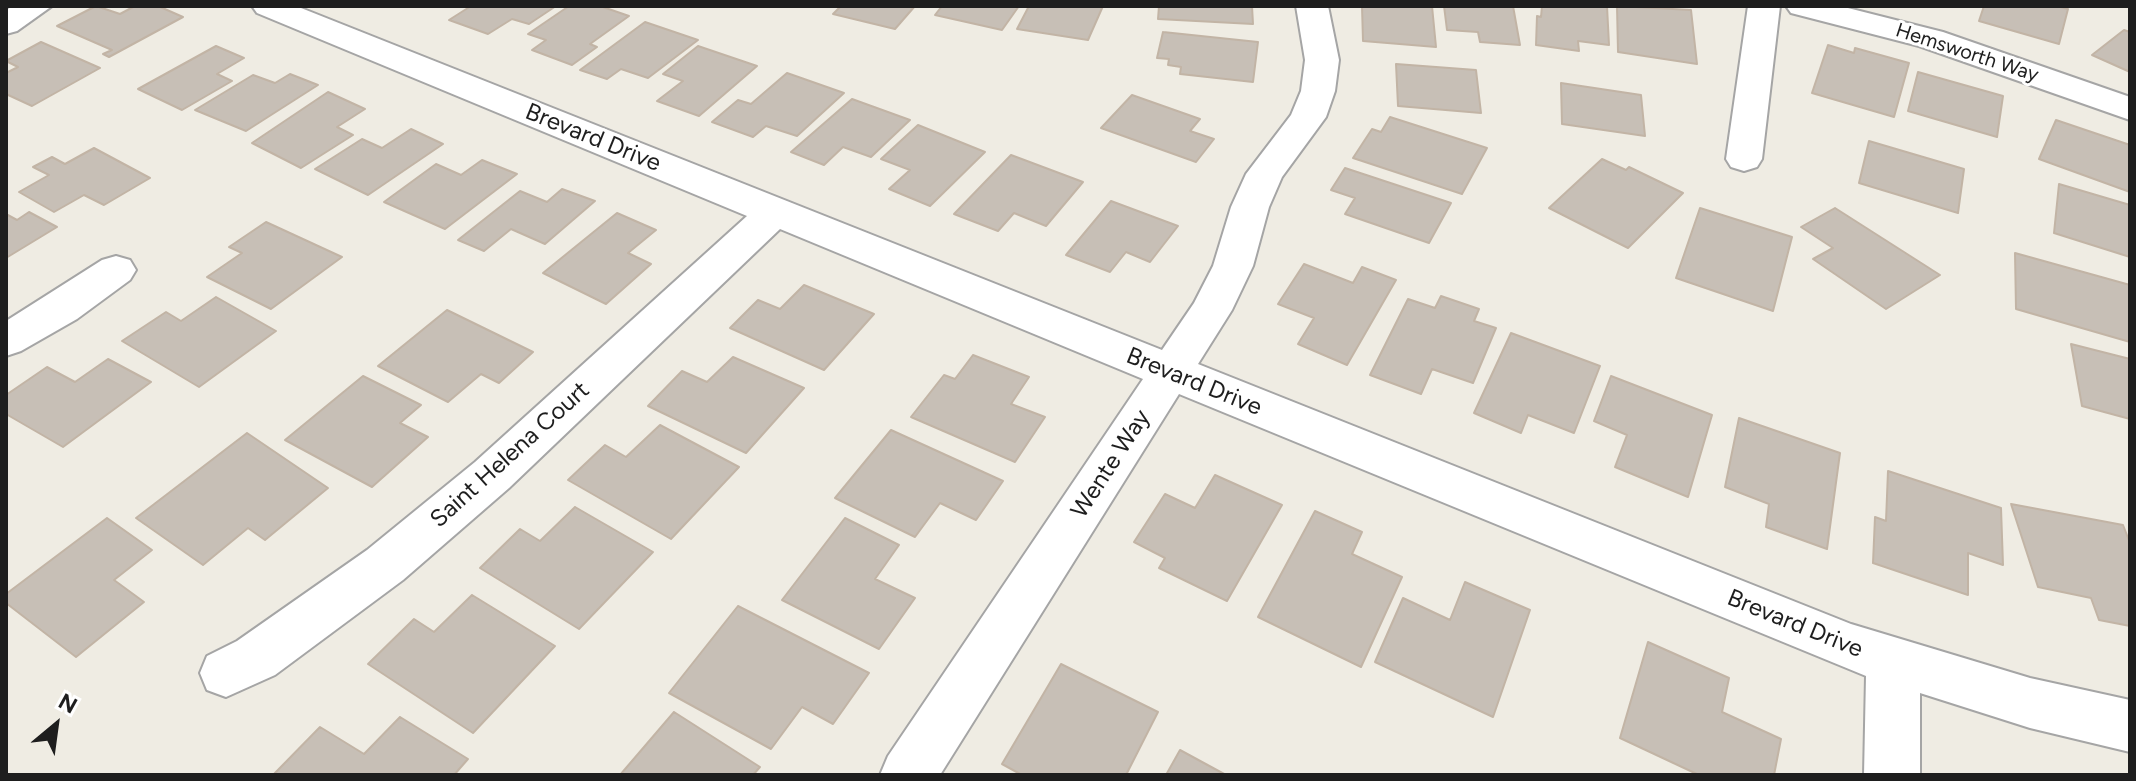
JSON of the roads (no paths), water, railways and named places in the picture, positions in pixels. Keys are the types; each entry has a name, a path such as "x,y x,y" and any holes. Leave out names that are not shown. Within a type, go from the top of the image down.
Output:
{"street":[{"path":"6,24 36,6"},
{"name":"Brevard Drive","path":"268,6 1893,663 2030,703 2130,726"},
{"name":"Wente Way","path":"908,775 1211,310 1233,266 1250,207 1265,174 1308,117 1313,104 1322,60 1312,6"},
{"path":"1744,159 1764,6"},
{"name":"Hemsworth Way","path":"1802,6 1931,39 2130,109"},
{"name":"Saint Helena Court","path":"226,673 256,658 385,565 481,485 775,212"},
{"path":"6,340 62,308 116,270"},
{"path":"1892,775 1893,663"}]}
